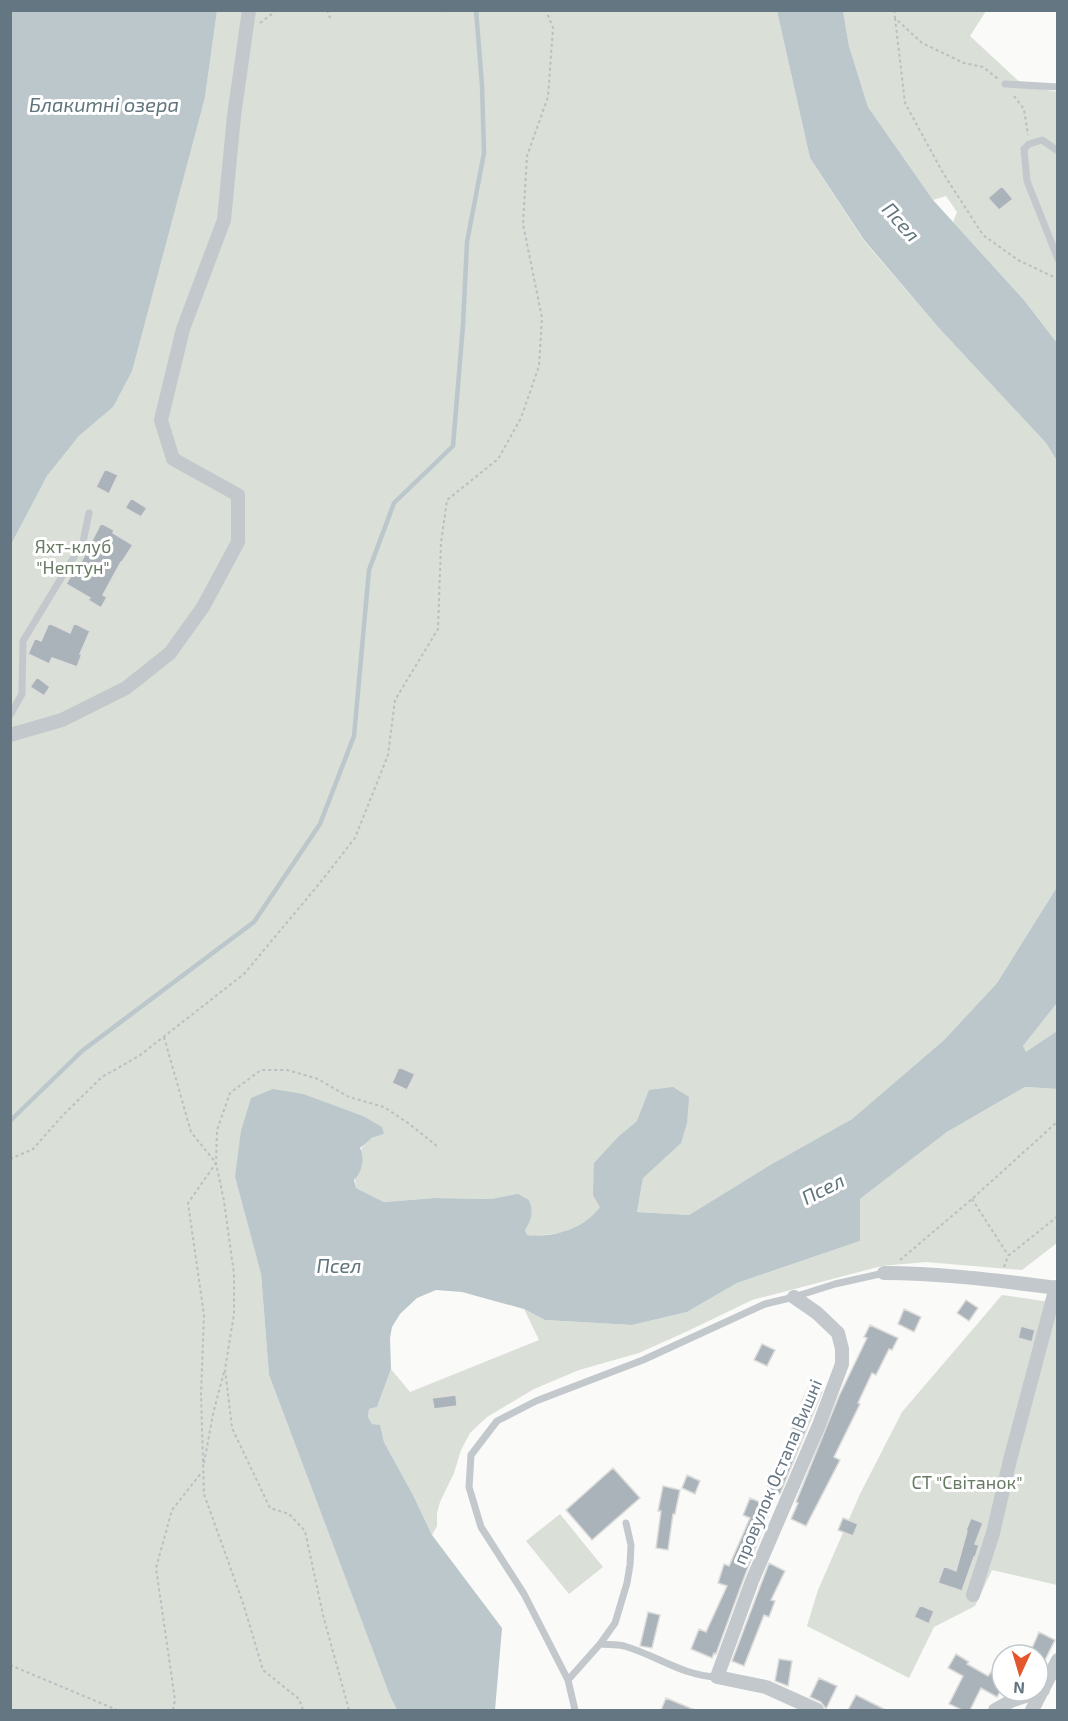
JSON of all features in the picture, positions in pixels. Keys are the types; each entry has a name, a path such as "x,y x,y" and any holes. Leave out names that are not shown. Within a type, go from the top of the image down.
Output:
{"street":[{"path":"10,735 62,720 126,688 170,653 203,607 238,542 238,495 173,459 161,420 183,329 224,220 234,116 249,10"},
{"path":"884,1273 922,1273 1057,1288 993,1533 973,1595"},
{"name":"провулок Остапа Вишні","path":"717,1677 752,1581 819,1425 842,1364 842,1349 838,1333 818,1313 794,1298"},
{"path":"1050,1676 1058,1660"},
{"path":"717,1677 766,1687 817,1710"}],"lane":[{"path":"1005,84 1058,87"},
{"path":"1058,151 1042,140 1029,144 1024,149 1027,181 1058,259"},
{"path":"10,715 22,694 23,641 82,542 89,513"},
{"path":"575,1710 568,1680 524,1594 482,1527 469,1487 471,1455 497,1421 536,1401 643,1360 765,1304 884,1273"},
{"path":"568,1680 615,1623 630,1565 631,1545 626,1523"},
{"path":"600,1644 623,1646 688,1673 717,1677"}],"path":[{"path":"327,10 330,18"},
{"path":"446,10 450,13"},
{"path":"10,1159 33,1149 63,1115 102,1077 139,1056 244,974 355,838 388,755 395,700 438,629 441,543 447,500 498,459 521,418 539,366 542,318 523,224 527,156 548,97 553,28 546,10"},
{"path":"894,10 905,103 943,173 983,234 1018,260 1058,279"},
{"path":"895,18 922,43 964,63 983,67 1005,84 1024,109 1029,144"},
{"path":"164,1037 191,1132 216,1162"},
{"path":"173,1710 175,1700 156,1568 172,1510 203,1470 213,1414 225,1370 234,1314 234,1274 216,1162 217,1130 230,1093 261,1070 287,1070 318,1079 349,1097 384,1107 437,1146"},
{"path":"884,1273 972,1200 1058,1121"},
{"path":"216,1162 188,1203 204,1315 201,1394 204,1494 243,1603 263,1670 299,1699 303,1710"},
{"path":"972,1200 1008,1256"},
{"path":"998,1280 1008,1256 1058,1216"},
{"path":"225,1370 232,1428 270,1508 289,1514 305,1531 323,1615 349,1710"},
{"path":"10,1665 117,1710"}],"green space":[{"name":"Яхт-клуб \"Нептун\"","path":"217,11 777,11 810,158 864,241 938,327 1046,443 1057,461 1057,887 997,983 944,1040 852,1119 770,1165 689,1215 637,1212 643,1178 637,1121 620,1135 601,1207 593,1218 566,1232 527,1235 525,1230 532,1212 529,1200 518,1195 491,1199 434,1198 384,1202 356,1188 357,1164 362,1147 372,1138 384,1134 363,1116 337,1107 235,1177 261,1274 269,1375 397,1710 11,1710 10,544 47,476 79,436 113,407 205,97"},
{"path":"843,11 986,11 970,36 1023,85 1057,92 1057,343 1024,300 953,222 957,212 946,196 933,200 868,107 849,46"},
{"path":"1057,1003 1057,1031 1026,1053 1023,1046"},
{"path":"1025,1087 1057,1089 1057,1243 1022,1270 926,1262 882,1266 752,1300 639,1353 579,1370 534,1389 487,1417 470,1433 440,1502 437,1526 432,1535 384,1442 380,1426 372,1424 368,1417 369,1409 377,1407 391,1369 410,1392 539,1340 524,1309 545,1320 632,1325 687,1312 737,1283 860,1241 860,1199 947,1132"},
{"name":"СТ \"Світанок\"","path":"1002,1295 1057,1303 1057,1585 992,1570 975,1606 934,1627 909,1678 807,1626 818,1590 860,1494 902,1412"},
{"path":"560,1514 603,1567 569,1594 526,1541"}],"water":[{"name":"Блакитні озера","path":"11,10 217,11 205,97 132,371 113,407 79,436 47,476 11,544"},
{"name":"Псел","path":"777,11 843,11 849,46 868,107 933,200 1024,300 1057,343 1057,461 1046,443 938,327 864,240 810,158"},
{"name":"Псел","path":"1057,887 1057,1003 1023,1046 1026,1052 1057,1031 1057,1089 1025,1087 947,1132 860,1199 860,1241 737,1283 687,1312 632,1325 545,1320 524,1309 462,1292 436,1290 417,1298 400,1314 392,1327 390,1338 391,1369 377,1407 369,1409 368,1417 372,1424 380,1425 384,1442 432,1535 502,1628 495,1710 397,1710 269,1375 261,1274 235,1177 241,1131 251,1098 273,1089 303,1094 363,1116 382,1127 384,1134 372,1138 360,1148 362,1165 354,1180 356,1188 384,1202 434,1198 491,1199 518,1194 529,1200 532,1212 525,1230 527,1235 537,1236 568,1230 593,1215 600,1207 593,1195 594,1163 620,1135 637,1121 649,1090 673,1087 689,1097 687,1123 681,1143 643,1178 637,1212 689,1215 770,1165 852,1119 944,1040 997,983"}],"building":[{"path":"1002,186 1013,199 999,210 988,198"},
{"path":"105,469 118,475 109,494 96,487"},
{"path":"131,498 147,508 141,517 125,508"},
{"path":"101,523 133,545 103,595 107,597 101,608 88,600 90,598 66,584 73,572 75,574"},
{"path":"49,623 70,633 74,623 90,631 77,667 52,658 49,664 28,654 35,638 41,641"},
{"path":"37,677 50,687 44,696 30,687"},
{"path":"399,1067 415,1074 407,1090 392,1083"},
{"path":"966,1300 978,1308 969,1321 957,1313"},
{"path":"904,1309 921,1317 914,1332 898,1324"},
{"path":"870,1325 898,1338 892,1350 889,1349 876,1375 872,1373 858,1403 860,1404 834,1457 840,1460 806,1526 791,1519 798,1503 796,1502 839,1396 867,1338 864,1337"},
{"path":"1021,1326 1035,1330 1032,1342 1018,1338"},
{"path":"762,1344 775,1350 767,1366 754,1360"},
{"path":"809,1386 822,1392 780,1494 777,1493 716,1654 714,1653 712,1658 691,1649 699,1629 706,1632 727,1586 718,1583 724,1564 729,1566 750,1518 743,1515 750,1498 760,1502 793,1432 791,1431"},
{"path":"456,1395 457,1406 434,1409 432,1398"},
{"path":"613,1468 640,1498 592,1540 566,1510"},
{"path":"687,1475 700,1481 695,1494 682,1488"},
{"path":"663,1486 680,1490 675,1514 673,1514 668,1550 656,1548 661,1511 658,1511"},
{"path":"843,1518 858,1524 853,1536 838,1530"},
{"path":"971,1518 983,1523 975,1544 979,1545 975,1558 962,1591 938,1583 944,1566 956,1571"},
{"path":"769,1563 785,1571 771,1600 775,1601 769,1617 764,1615 744,1666 732,1661"},
{"path":"920,1605 934,1611 929,1624 914,1617"},
{"path":"648,1612 660,1615 652,1648 640,1646"},
{"path":"1039,1632 1055,1640 1050,1650 1050,1643 1034,1643"},
{"path":"956,1654 969,1662 967,1664 988,1676 990,1673 990,1693 981,1688 970,1710 962,1710 949,1704 963,1676 948,1668"},
{"path":"779,1659 792,1661 788,1686 775,1681"},
{"path":"819,1678 837,1686 826,1709 821,1702 810,1697"},
{"path":"856,1695 886,1710 848,1710"},
{"path":"666,1698 695,1710 661,1710"}],"waterway":[{"path":"10,1121 82,1051 254,922 320,824 354,736 369,570 394,503 453,446 467,242 484,153 482,85 476,10"}]}
